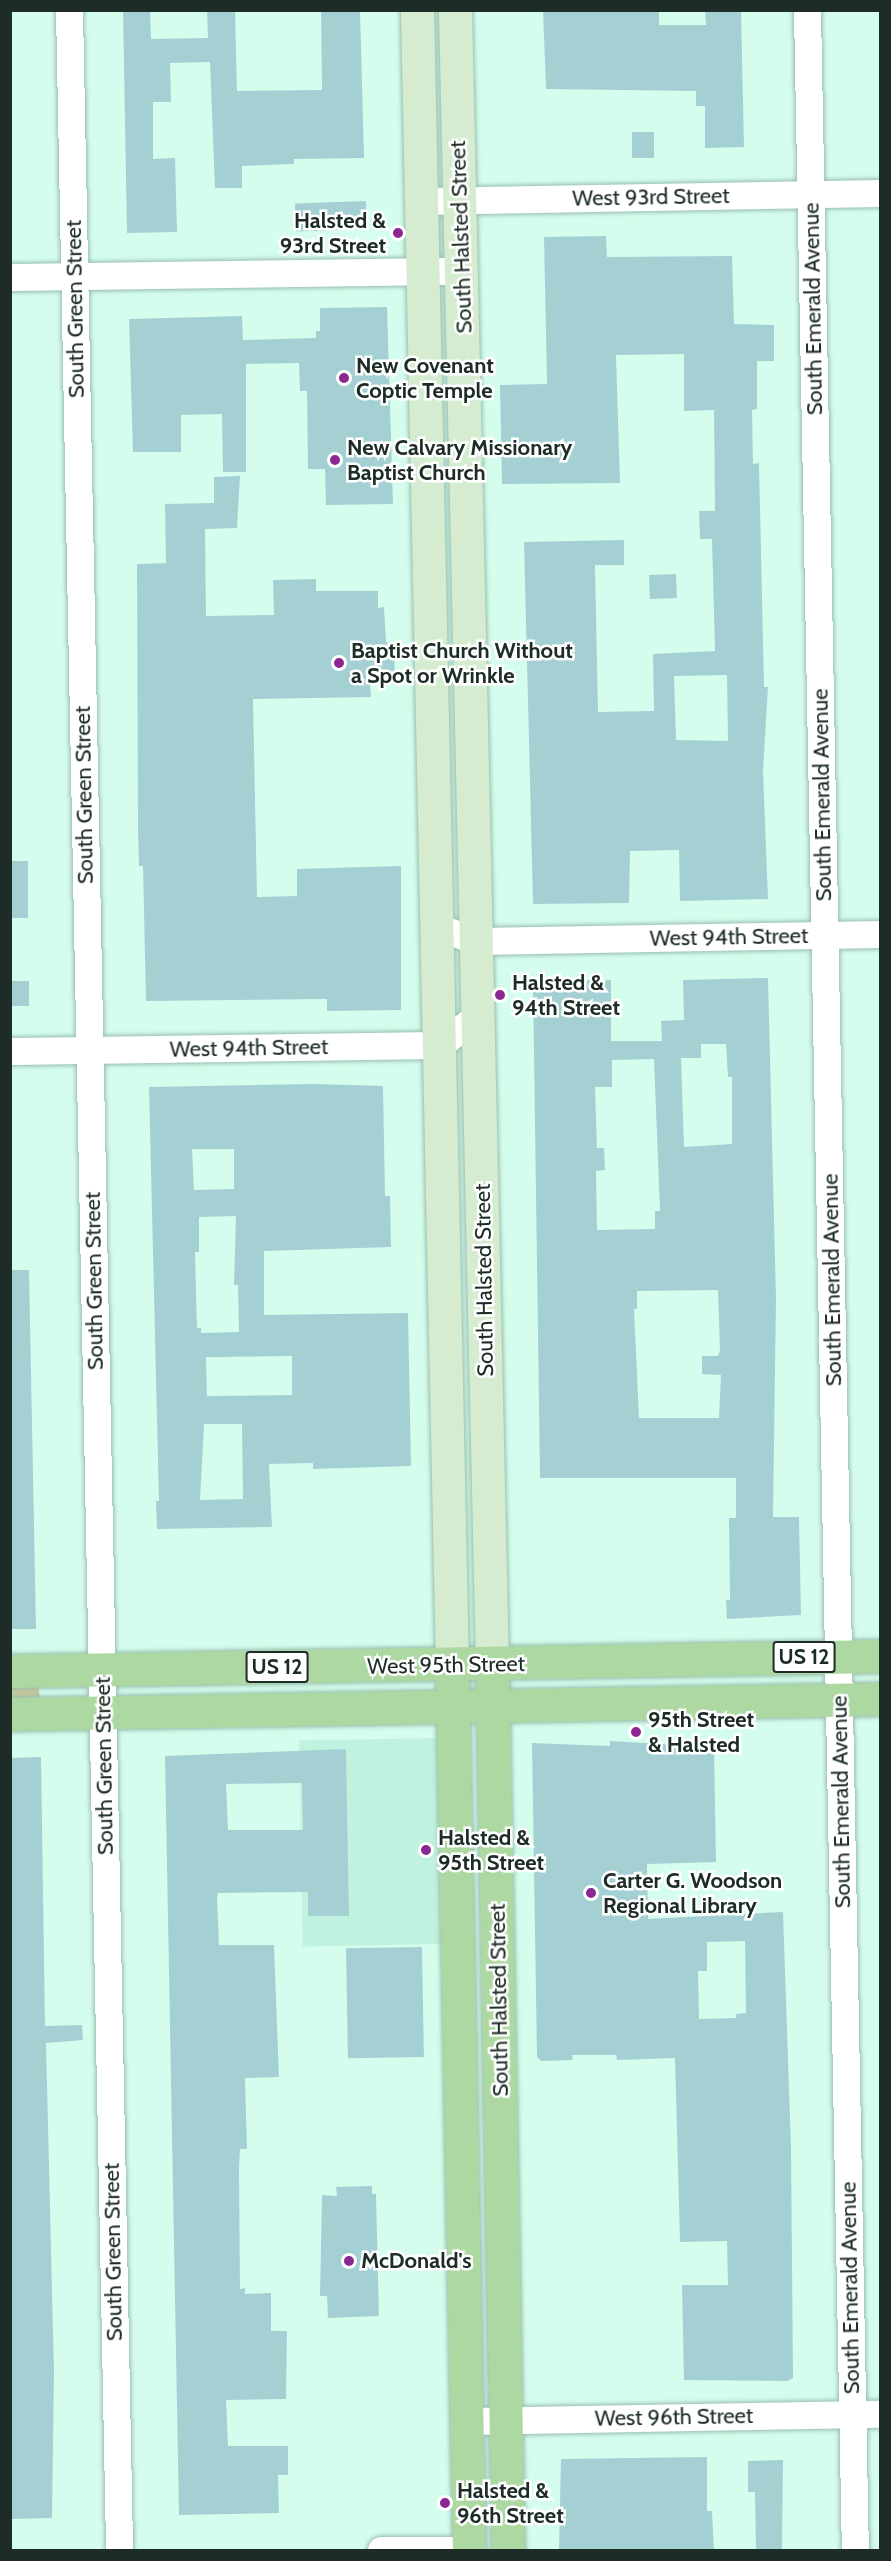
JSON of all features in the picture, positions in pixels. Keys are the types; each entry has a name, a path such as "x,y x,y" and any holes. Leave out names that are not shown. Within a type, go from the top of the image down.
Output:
{"main road":[{"name":"South Halsted Street","path":"417,10 440,1045 469,2550"},
{"name":"South Halsted Street","path":"455,10 477,941 508,2550"},
{"name":"West 95th Street","path":"10,1671 880,1656"},
{"name":"West 95th Street","path":"10,1714 880,1700"}],"street":[{"name":"South Green Street","path":"69,10 119,2550"},
{"name":"South Emerald Avenue","path":"807,10 855,2550"},
{"name":"West 93rd Street","path":"421,201 880,193"},
{"path":"10,277 462,271"},
{"name":"West 94th Street","path":"437,927 477,941 880,934"},
{"path":"440,1045 478,1015"},
{"name":"West 94th Street","path":"10,1052 440,1045"},
{"name":"West 96th Street","path":"467,2421 880,2414"},
{"path":"381,2550 469,2550"}],"shaded area":[{"path":"10,1687 38,1687 40,1697 11,1700"},
{"path":"437,1738 441,1944 303,1946 299,1740"}],"building":[{"path":"123,10 150,10 151,39 208,38 207,10 235,10 237,91 322,90 321,10 360,10 364,158 294,159 294,164 242,166 242,188 215,188 210,62 170,63 171,102 153,102 153,159 175,158 177,232 127,233"},
{"path":"543,10 659,10 659,25 706,25 705,10 741,10 744,147 705,148 705,106 696,106 696,91 546,89"},
{"path":"632,132 654,132 654,158 632,158"},
{"path":"366,201 367,229 296,231 295,203"},
{"path":"606,236 607,257 732,256 734,324 774,325 774,361 757,361 757,409 752,410 753,464 759,463 764,687 768,687 763,771 768,899 680,901 679,850 630,851 629,903 533,904 524,542 624,540 624,565 595,565 598,712 654,711 653,654 715,651 712,539 700,539 699,511 715,511 714,410 684,411 684,354 616,355 620,483 502,484 500,385 547,384 544,237","holes":["727,675 728,741 676,740 674,676"]},
{"path":"387,307 393,504 326,505 325,469 308,469 307,391 300,391 299,363 246,364 246,472 223,472 222,414 181,415 181,452 133,452 129,319 242,316 243,340 316,338 316,331 320,331 320,308"},
{"path":"240,476 237,528 205,529 206,616 274,615 273,580 316,579 316,591 378,591 378,608 384,607 386,642 394,642 395,684 370,684 371,697 253,699 257,897 297,896 297,869 401,866 401,1010 327,1011 327,999 146,1001 143,866 139,866 138,830 137,564 166,563 165,504 214,503 214,477"},
{"path":"676,574 677,598 650,599 649,575"},
{"path":"10,861 28,861 28,918 10,918"},
{"path":"768,978 776,1298 773,1517 799,1517 801,1615 727,1619 726,1600 730,1600 729,1518 736,1518 736,1478 540,1478 533,981 611,980 611,1041 662,1041 661,1021 684,1020 683,980","holes":["701,1044 726,1044 728,1077 732,1077 732,1144 684,1147 681,1058 701,1058","654,1059 660,1211 655,1211 655,1229 597,1230 596,1171 605,1170 604,1148 597,1148 595,1087 612,1087 612,1060","718,1290 720,1350 718,1356 702,1356 702,1374 721,1375 719,1418 639,1418 634,1309 637,1309 637,1291"]},
{"path":"10,981 29,981 29,1006 10,1006"},
{"path":"315,1084 383,1086 385,1196 390,1196 391,1247 264,1251 264,1315 408,1313 411,1466 313,1469 313,1463 269,1464 272,1527 157,1529 156,1501 159,1501 149,1087","holes":["192,1149 234,1149 234,1189 194,1190","236,1216 234,1285 238,1285 239,1332 201,1333 201,1328 197,1328 195,1252 199,1252 199,1217","292,1356 292,1395 207,1396 206,1357","204,1424 242,1424 243,1499 200,1500"]},
{"path":"10,1270 29,1270 36,1629 10,1629"},
{"path":"610,1741 714,1747 716,1862 647,1864 648,1919 783,1912 791,2147 793,2378 788,2381 684,2380 682,2285 728,2285 727,2241 680,2242 675,2058 617,2060 616,2055 572,2055 573,2060 541,2061 537,2057 532,1743 610,1746","holes":["745,1941 746,2013 736,2014 736,2018 699,2019 698,1971 707,1971 707,1942"]},
{"path":"346,1749 349,1916 308,1916 308,1892 218,1893 217,1899 219,1945 274,1945 279,2077 245,2078 247,2149 240,2149 239,2169 240,2289 245,2288 245,2294 271,2293 271,2331 287,2331 286,2399 226,2400 228,2446 288,2446 288,2475 278,2475 279,2513 179,2515 165,1756","holes":["302,1783 303,1830 228,1830 226,1784"]},
{"path":"41,1757 45,2026 82,2025 83,2040 46,2043 54,2372 52,2518 10,2519 10,1758"},
{"path":"422,1947 424,2057 348,2058 346,1948"},
{"name":"McDonald's","path":"372,2186 372,2194 376,2194 379,2316 328,2318 327,2296 320,2296 322,2195 337,2196 336,2187"},
{"path":"707,2457 707,2511 712,2511 714,2550 559,2550 561,2459"},
{"path":"783,2460 782,2550 756,2550 755,2492 748,2492 748,2461"}],"place":[{"name":"Halsted & 93rd Street","path":"398,233"},
{"name":"New Covenant Coptic Temple","path":"344,378"},
{"name":"New Calvary Missionary Baptist Church","path":"335,460"},
{"name":"Baptist Church Without a Spot or Wrinkle","path":"339,663"},
{"name":"Halsted & 94th Street","path":"500,995"},
{"name":"95th Street & Halsted","path":"636,1732"},
{"name":"Halsted & 95th Street","path":"426,1850"},
{"name":"Carter G. Woodson Regional Library","path":"591,1893"},
{"name":"McDonald's","path":"349,2261"},
{"name":"Halsted & 96th Street","path":"445,2503"}]}
